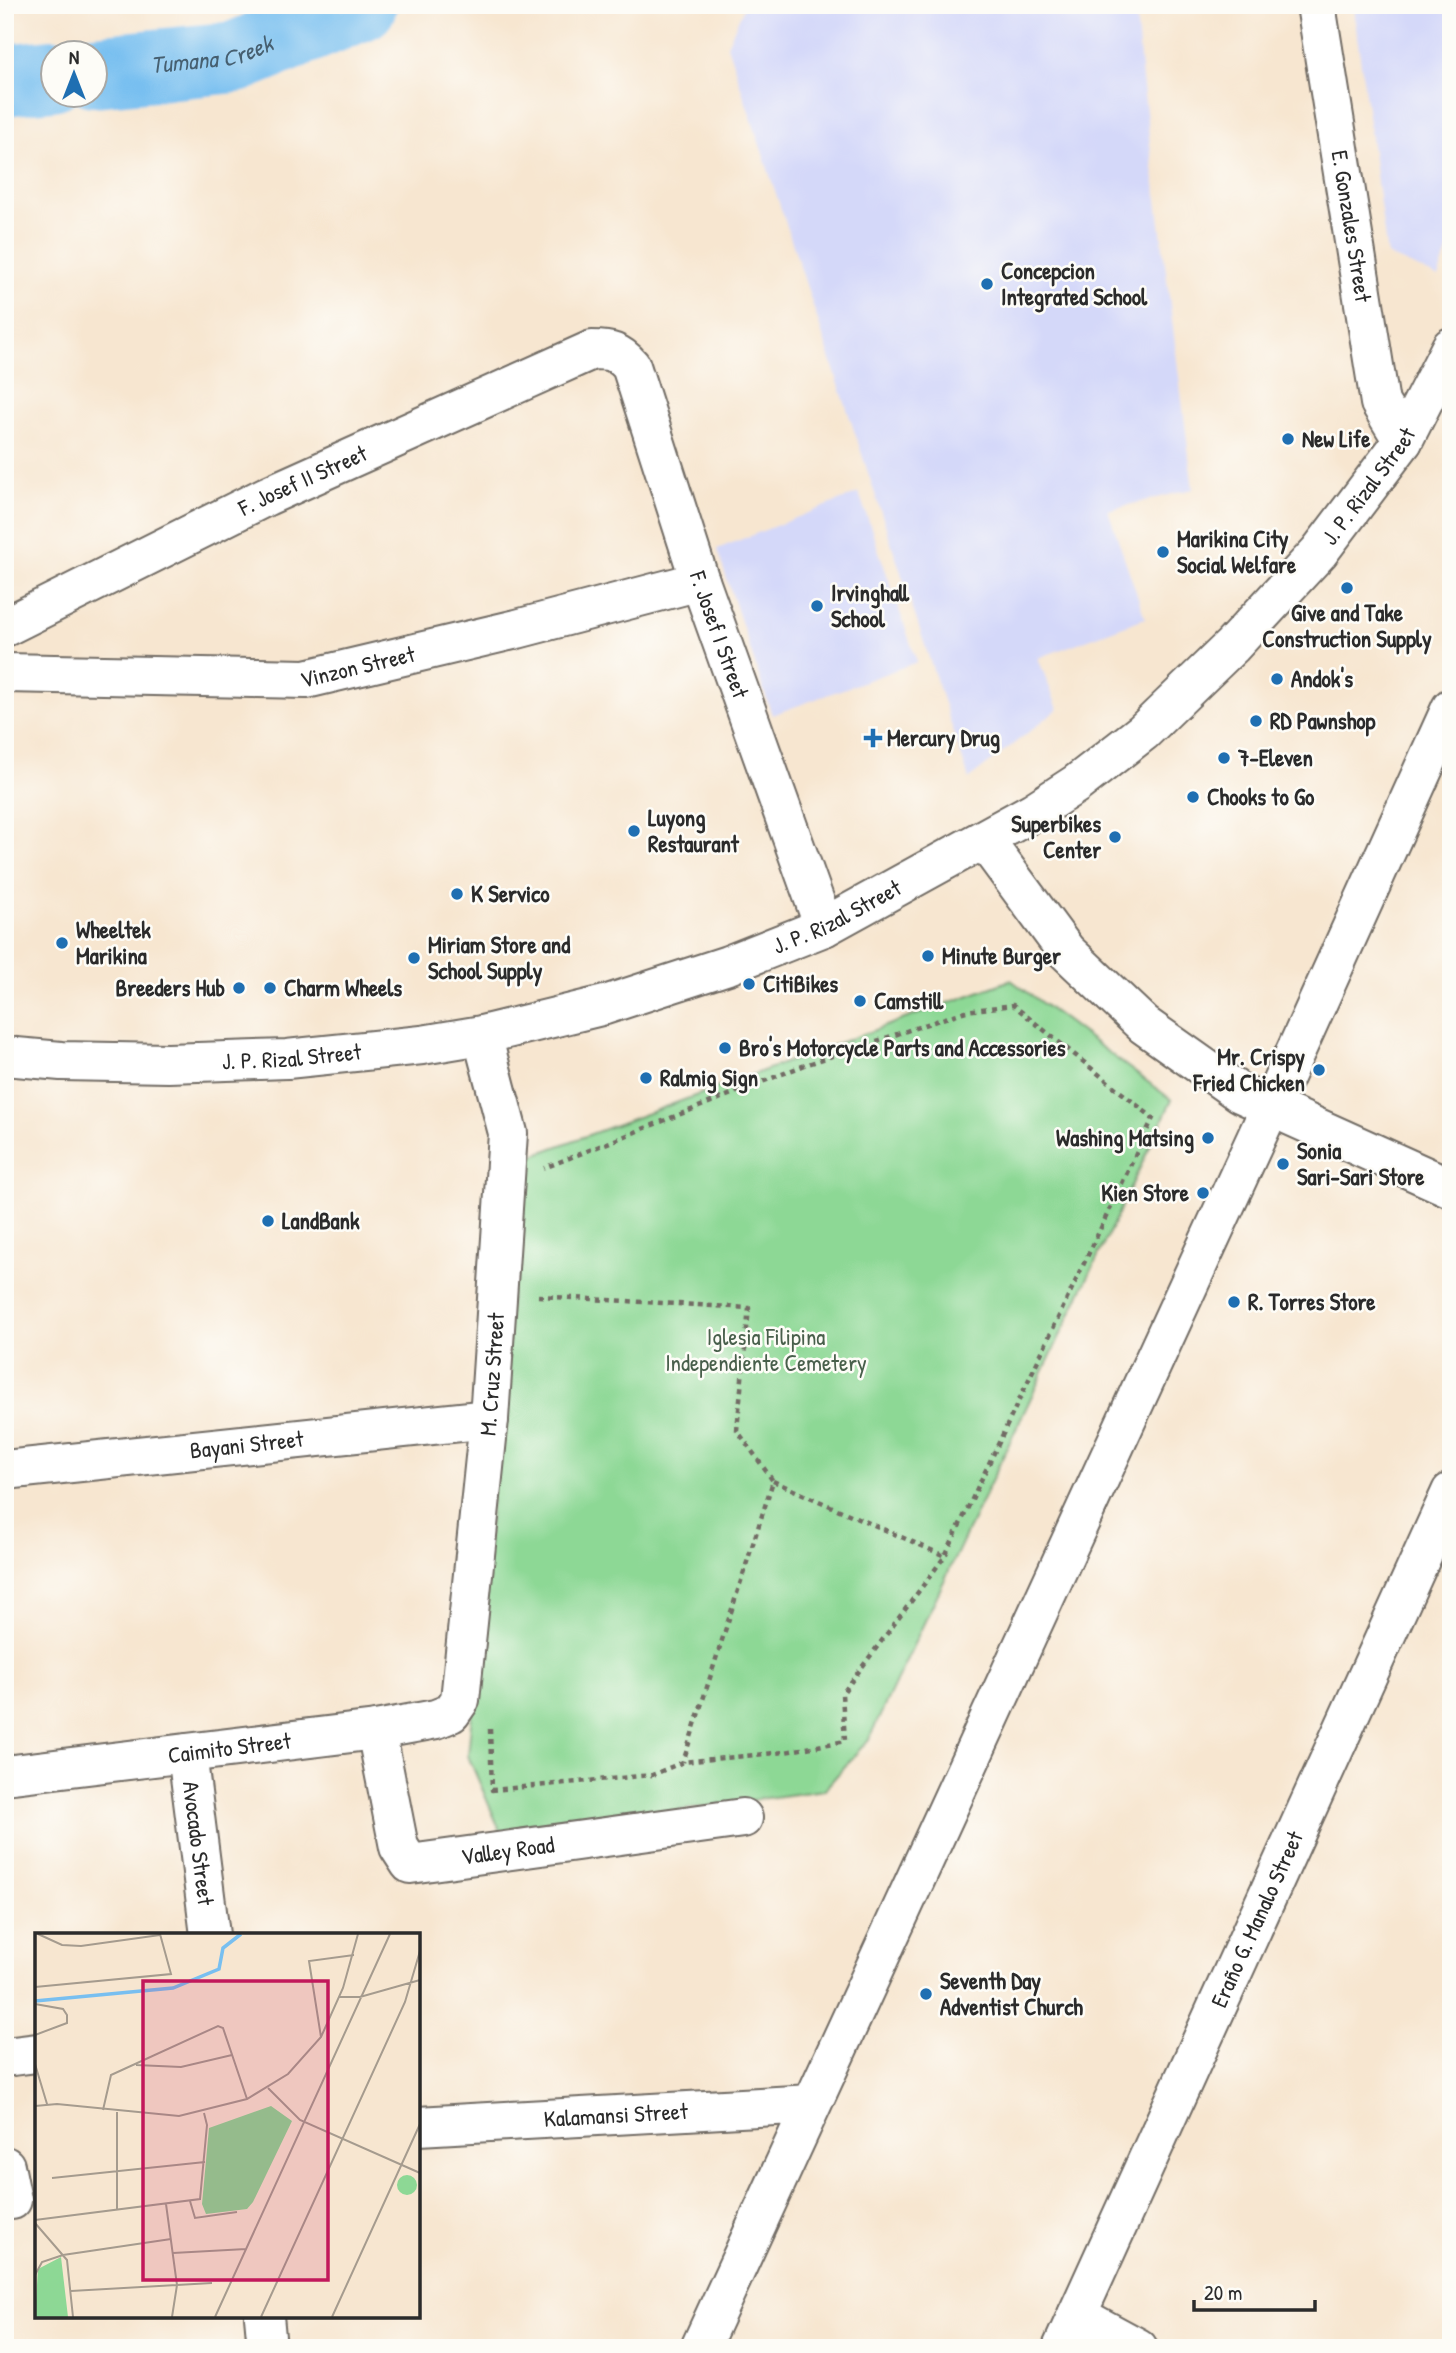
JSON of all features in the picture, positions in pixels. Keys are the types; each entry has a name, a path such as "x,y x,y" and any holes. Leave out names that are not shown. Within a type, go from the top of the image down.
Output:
{"street":[{"name":"E. Gonzales Street","path":"1316,5 1380,403 1403,441"},
{"name":"J. P. Rizal Street","path":"5,1056 61,1061 168,1063 287,1059 422,1045 482,1035 605,1005 729,965 824,927 1034,812 1076,784 1153,723 1232,646 1319,552 1403,441 1451,347"},
{"name":"F. Josef II Street","path":"5,627 267,496 592,351 609,351"},
{"name":"F. Josef I Street","path":"609,351 621,355 631,366 700,581 824,927"},
{"name":"Vinzon Street","path":"5,673 306,679 517,629 700,581"},
{"path":"700,2348 1451,708"},
{"path":"985,841 1066,951 1144,1025 1240,1093 1451,1188"},
{"name":"M. Cruz Street","path":"451,1713 460,1700 489,1419 508,1133 482,1035"},
{"name":"Bayani Street","path":"5,1471 489,1419"},
{"name":"Eraño G. Manalo Street","path":"1070,2331 1451,1492"},
{"name":"Caimito Street","path":"5,1775 376,1730 436,1719 451,1713"},
{"name":"Valley Road","path":"376,1730 399,1847 410,1864 743,1818"},
{"name":"Avocado Street","path":"187,1753 210,1933"},
{"path":"5,2057 35,2053"},
{"name":"Kalamansi Street","path":"420,2126 811,2104"},
{"path":"264,2318 267,2348"},
{"path":"1070,2331 1138,2348"}],"path":[{"path":"489,1721 492,1790 652,1775 684,1762 785,1752 845,1741 842,1694 945,1556 1153,1118 1013,1005 966,1011 805,1065 542,1169"},
{"path":"527,1295 749,1308 737,1430 773,1480 945,1556"},
{"path":"684,1762 773,1480"}],"shaded area":[{"name":"Concepcion Integrated School","path":"745,5 1135,5 1193,489 1108,510 1145,618 1038,658 1058,709 969,779 727,45"},
{"path":"1353,5 1451,5 1451,241 1438,277 1387,255"},
{"name":"Irvinghall School","path":"859,493 917,662 772,715 717,549"}],"green space":[{"name":"Iglesia Filipina Independiente Cemetery","path":"1011,980 1172,1100 869,1739 824,1790 502,1835 468,1756 523,1159"}],"waterway":[{"name":"Tumana Creek","path":"108,70 236,57 361,5"},
{"name":"Tumana Creek","path":"5,80 38,76"}],"place":[{"name":"Concepcion Integrated School","path":"987,284"},
{"name":"New Life","path":"1288,439"},
{"name":"Marikina City Social Welfare","path":"1163,552"},
{"name":"Give and Take Construction Supply","path":"1347,588"},
{"name":"Irvinghall School","path":"817,606"},
{"name":"Andok's","path":"1277,679"},
{"name":"RD Pawnshop","path":"1256,721"},
{"name":"Mercury Drug","path":"873,738"},
{"name":"7-Eleven","path":"1224,758"},
{"name":"Chooks to Go","path":"1193,797"},
{"name":"Luyong Restaurant","path":"634,831"},
{"name":"Superbikes Center","path":"1115,837"},
{"name":"K Servico","path":"457,894"},
{"name":"Wheeltek Marikina","path":"62,943"},
{"name":"Minute Burger","path":"928,956"},
{"name":"Miriam Store and School Supply","path":"414,958"},
{"name":"CitiBikes","path":"749,984"},
{"name":"Breeders Hub","path":"239,988"},
{"name":"Charm Wheels","path":"270,988"},
{"name":"Camstill","path":"860,1001"},
{"name":"Bro's Motorcycle Parts and Accessories","path":"725,1048"},
{"name":"Mr. Crispy Fried Chicken","path":"1319,1070"},
{"name":"Ralmig Sign","path":"646,1078"},
{"name":"Washing Matsing","path":"1208,1138"},
{"name":"Sonia Sari-Sari Store","path":"1283,1164"},
{"name":"Kien Store","path":"1203,1193"},
{"name":"LandBank","path":"268,1221"},
{"name":"R. Torres Store","path":"1234,1302"},
{"name":"Seventh Day Adventist Church","path":"926,1994"}]}
